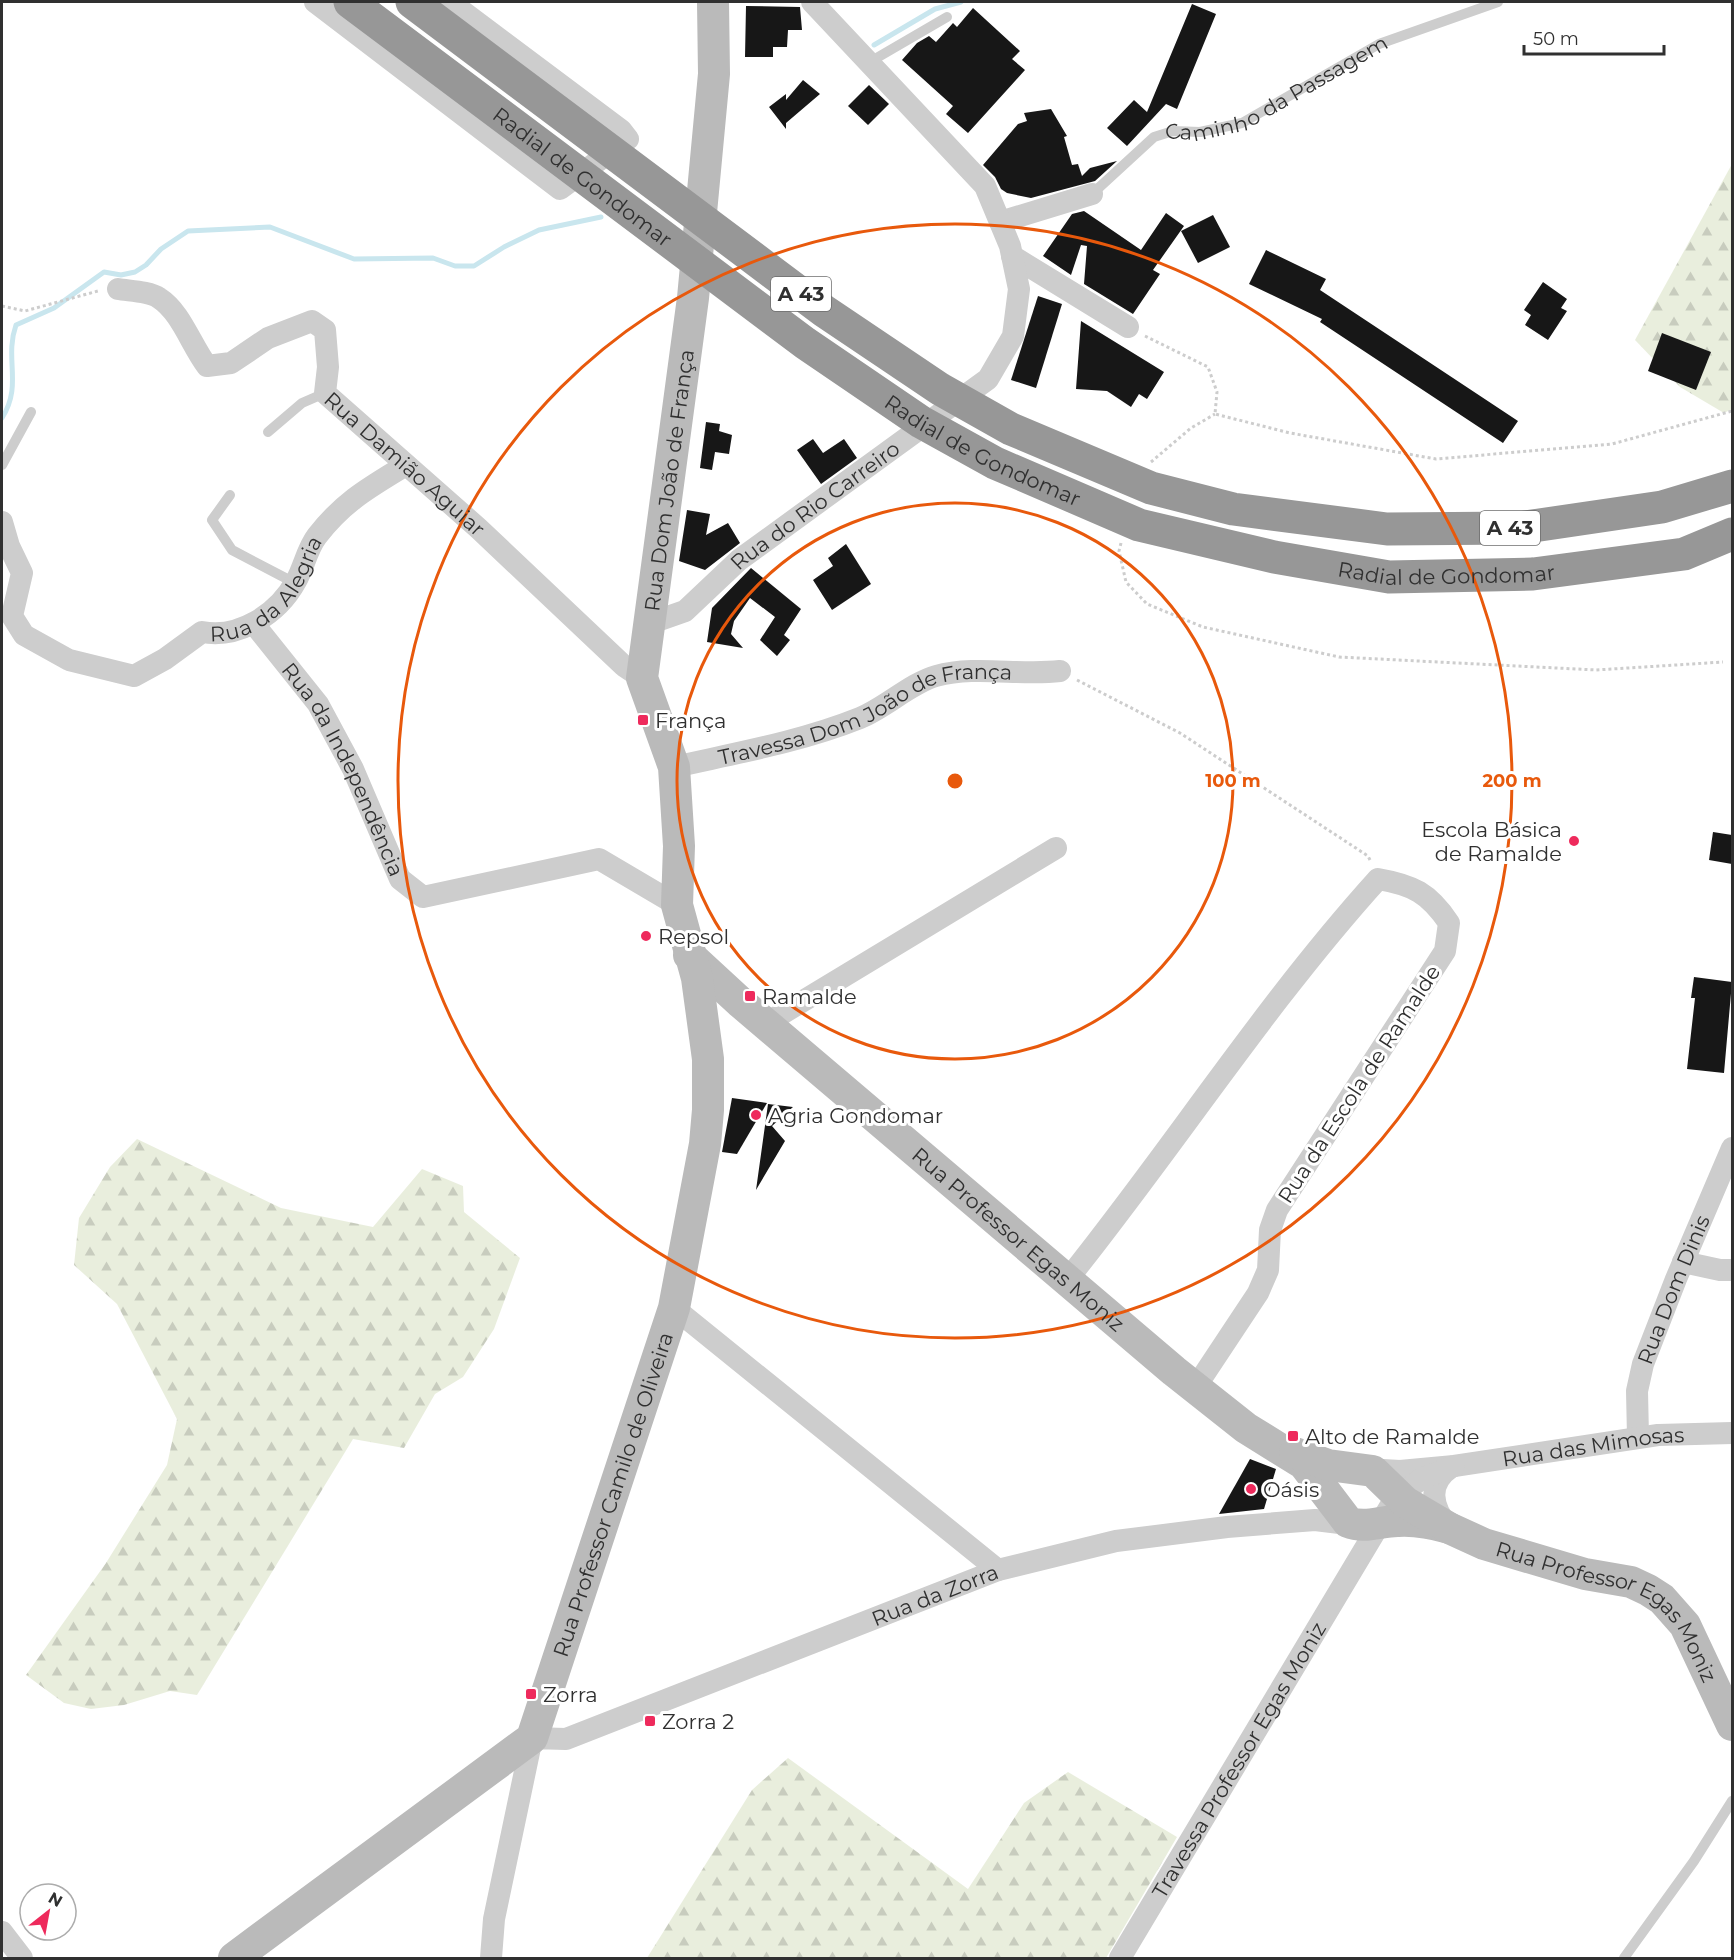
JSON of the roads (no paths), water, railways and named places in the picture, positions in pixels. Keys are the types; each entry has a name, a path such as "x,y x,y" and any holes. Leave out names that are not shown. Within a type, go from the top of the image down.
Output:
{"highway":[{"name":"Radial de Gondomar","path":"350,2 805,343 921,422 995,463 1139,525 1225,546 1389,577 1533,574 1684,554 1732,534"},
{"name":"Radial de Gondomar","path":"412,2 824,311 940,389 1011,429 1086,463 1151,488 1233,509 1387,529 1519,528 1662,507 1732,486"},
{"path":"1684,554 1732,548"}],"main road":[{"name":"Rua Dom João de França","path":"689,954 677,904 679,846 674,766 642,678 693,298 714,74 713,2"},
{"name":"Rua Professor Egas Moniz","path":"689,954 765,1024 1196,1388 1246,1428 1304,1464 1362,1517 1449,1528"},
{"name":"Rua Professor Camilo de Oliveira","path":"532,1738 674,1308 695,1200 708,1110 708,1059 703,1012 697,978 689,954"},
{"name":"Rua Professor Egas Moniz","path":"1273,1443 1312,1460 1362,1517 1417,1521 1449,1528 1520,1556 1585,1574 1631,1582 1662,1599 1685,1625 1732,1725"},
{"path":"234,1959 532,1738"}],"street":[{"path":"315,2 560,189 628,139 621,130 450,2"},
{"name":"Rua do Rio Carreiro","path":"648,624 685,611 756,546 988,379 1013,336 1020,289 1012,256 985,186 812,2"},
{"name":"Caminho da Passagem","path":"1000,222 1092,194"},
{"path":"1012,256 1128,327"},
{"name":"Rua Damião Aguiar","path":"118,289 158,297 178,316 193,348 207,366 231,363 267,338 312,321 325,330 328,367 326,393 512,559 624,666 642,678"},
{"name":"Rua da Alegria","path":"2,522 9,546 22,573 12,616 24,635 69,660 134,676 165,659 202,632 215,634 254,624 270,612 296,583 315,538 349,500 406,465"},
{"name":"Rua da Independência","path":"254,624 318,704 354,769 399,879 423,897 599,859 677,904"},
{"name":"Travessa Dom João de França","path":"674,766 784,743 862,718 935,676 987,670 1036,674 1060,671"},
{"path":"765,1024 1056,848"},
{"name":"Rua da Escola de Ramalde","path":"1067,1280 1125,1207 1299,973 1378,879 1406,884 1435,901 1449,922 1445,951 1277,1210 1270,1230 1268,1270 1258,1293 1196,1388"},
{"name":"Rua Dom Dinis","path":"1638,1437 1638,1391 1644,1365 1683,1262 1732,1148"},
{"path":"1683,1262 1732,1270"},
{"path":"674,1308 998,1569"},
{"name":"Rua das Mimosas","path":"1362,1517 1400,1471 1454,1466 1638,1437 1732,1433"},
{"path":"1449,1528 1438,1515 1433,1503 1433,1492 1442,1474 1454,1466"},
{"name":"Rua das Mimosas","path":"1362,1517 1421,1479 1454,1466"},
{"name":"Rua da Zorra","path":"532,1738 566,1739 998,1569 1116,1541 1285,1521 1362,1517"},
{"name":"Travessa Professor Egas Moniz","path":"1120,1959 1362,1517"},
{"path":"491,1959 494,1918 532,1738"},
{"path":"2,1932 22,1959"}],"lane":[{"name":"Caminho da Passagem","path":"1092,194 1154,137 1173,131 1200,132 1242,123 1379,44 1498,2"},
{"path":"868,63 947,18"},
{"path":"268,432 302,403 326,393"},
{"path":"2,465 31,412"},
{"path":"230,495 212,520 232,550 296,583"},
{"path":"1624,1959 1694,1861 1732,1801"}],"waterway":[{"path":"874,45 935,9 961,2"},
{"path":"2,418 11,394 12,349 16,325 54,308 104,272 121,275 135,272 146,265 161,249 188,231 270,227 354,259 433,258 455,266 474,266 504,247 539,230 601,217"}],"place":[{"name":"França","path":"643,720"},
{"name":"Escola Básica de Ramalde","path":"1574,841"},
{"name":"Repsol","path":"646,936"},
{"name":"Ramalde","path":"750,996"},
{"name":"Agria Gondomar","path":"756,1115"},
{"name":"Alto de Ramalde","path":"1293,1436"},
{"name":"Oásis","path":"1251,1489"},
{"name":"Zorra","path":"531,1694"},
{"name":"Zorra 2","path":"650,1721"}]}
